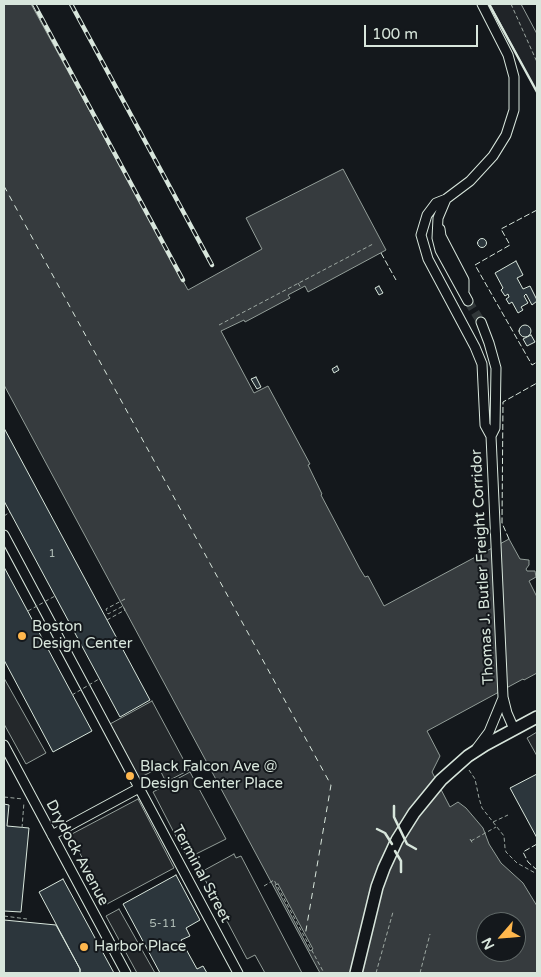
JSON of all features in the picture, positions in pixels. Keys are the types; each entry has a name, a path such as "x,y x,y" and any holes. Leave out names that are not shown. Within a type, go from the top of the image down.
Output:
{"main road":[{"path":"356,973 378,887 392,849 411,817 441,780 472,754 537,717"}],"street":[{"name":"Thomas J. Butler Freight Corridor","path":"482,4 508,55 514,77 514,110 506,135 494,156 470,182 446,199 436,203 427,215 421,235 428,259 475,347 482,364 485,425 491,436"},
{"path":"446,199 438,218 437,238 440,250 466,297"},
{"name":"Thomas J. Butler Freight Corridor","path":"481,322 496,368 494,428 491,436 503,697 514,729"},
{"name":"Terminal Street","path":"4,535 238,973"},
{"name":"Thomas J. Butler Freight Corridor","path":"472,754 489,732 503,697"},
{"name":"Drydock Avenue","path":"4,745 126,973"},
{"path":"52,835 139,788"}],"path":[{"path":"511,4 537,62"},
{"path":"219,325 373,244"},
{"path":"298,283 301,288"},
{"path":"4,516 10,512"},
{"path":"28,611 55,596"},
{"path":"107,620 125,610 123,606 108,614 106,609 125,599"},
{"path":"72,695 99,679"},
{"path":"469,770 475,779 480,803 504,836 506,852 517,863 537,874"},
{"path":"4,797 24,799 22,828"},
{"path":"492,822 508,815"},
{"path":"471,841 496,826"},
{"path":"470,839 473,844"},
{"path":"264,886 274,880 324,973"},
{"path":"376,973 393,912"},
{"path":"4,916 27,918"},
{"path":"420,973 430,934"}],"shaded area":[{"path":"4,4 31,4 188,290 262,249 246,218 343,169 386,250 308,292 305,286 288,295 290,298 245,322 244,320 221,331 254,393 268,386 310,464 308,465 321,495 360,569 365,577 368,576 384,606 509,539 520,559 529,560 527,571 535,571 536,577 529,581 537,597 537,673 427,731 440,756 432,772 450,807 458,802 466,808 483,828 489,844 501,863 523,883 537,906 537,973 320,973 4,385"},
{"path":"490,4 521,4 537,34 537,92"},
{"path":"4,678 46,753 26,764 4,724"},
{"path":"152,701 189,770 166,782 159,768 139,778 110,724"},
{"path":"537,732 537,756 527,738"},
{"path":"190,772 226,839 190,857 184,852 153,792"},
{"path":"138,799 174,868 107,904 70,835"},
{"path":"234,854 236,858 241,856 302,973 265,973 255,955 247,959 201,872"},
{"path":"119,909 155,973 137,973 106,916"}],"pier":[{"path":"278,884 313,949 310,951 275,885"}],"building":[{"path":"482,239 486,243 482,247 478,243"},
{"path":"516,261 523,275 517,278 523,289 530,286 537,300 532,305 526,294 524,296 528,303 521,307 523,310 518,313 512,302 509,304 506,299 509,297 508,294 505,296 501,290 503,288 495,273"},
{"path":"379,286 383,293 379,295 375,288"},
{"path":"525,325 531,331 525,337 519,331"},
{"path":"531,335 535,342 527,346 523,339"},
{"path":"337,366 339,370 334,373 332,369"},
{"path":"256,377 261,387 257,389 251,379"},
{"path":"4,428 150,700 120,717 4,501"},
{"name":"Boston Design Center","path":"4,567 92,731 53,752 4,660"},
{"path":"537,774 537,838 510,788"},
{"path":"4,804 9,805 7,826 29,828 21,912 4,911"},
{"path":"176,875 200,920 186,928 190,936 181,940 197,969 203,966 207,973 160,973 123,904"},
{"name":"Harbor Place","path":"63,879 114,973 80,973 80,969 39,892"},
{"path":"4,920 56,925 80,969 80,973 4,973"}],"ferry route":[{"path":"4,186 331,785 305,936"}],"tunnel":[{"path":"468,301 481,322"}],"railway":[{"path":"34,4 183,280"},
{"path":"71,4 212,265"}],"fence":[{"path":"537,210 501,229 510,245 475,265 532,365 537,362"},
{"path":"381,253 396,280"},
{"path":"509,539 502,523 503,402 537,383"},
{"path":"537,844 523,852 528,862 537,870"}],"wall":[{"path":"489,4 537,92"},
{"path":"394,806 394,817 407,844 416,849"},
{"path":"377,829 385,833 392,844"},
{"path":"395,851 401,861 401,872"}],"place":[{"name":"Boston Design Center","path":"22,636"},
{"name":"Black Falcon Ave @ Design Center Place","path":"130,776"},
{"name":"Harbor Place","path":"84,947"}]}
